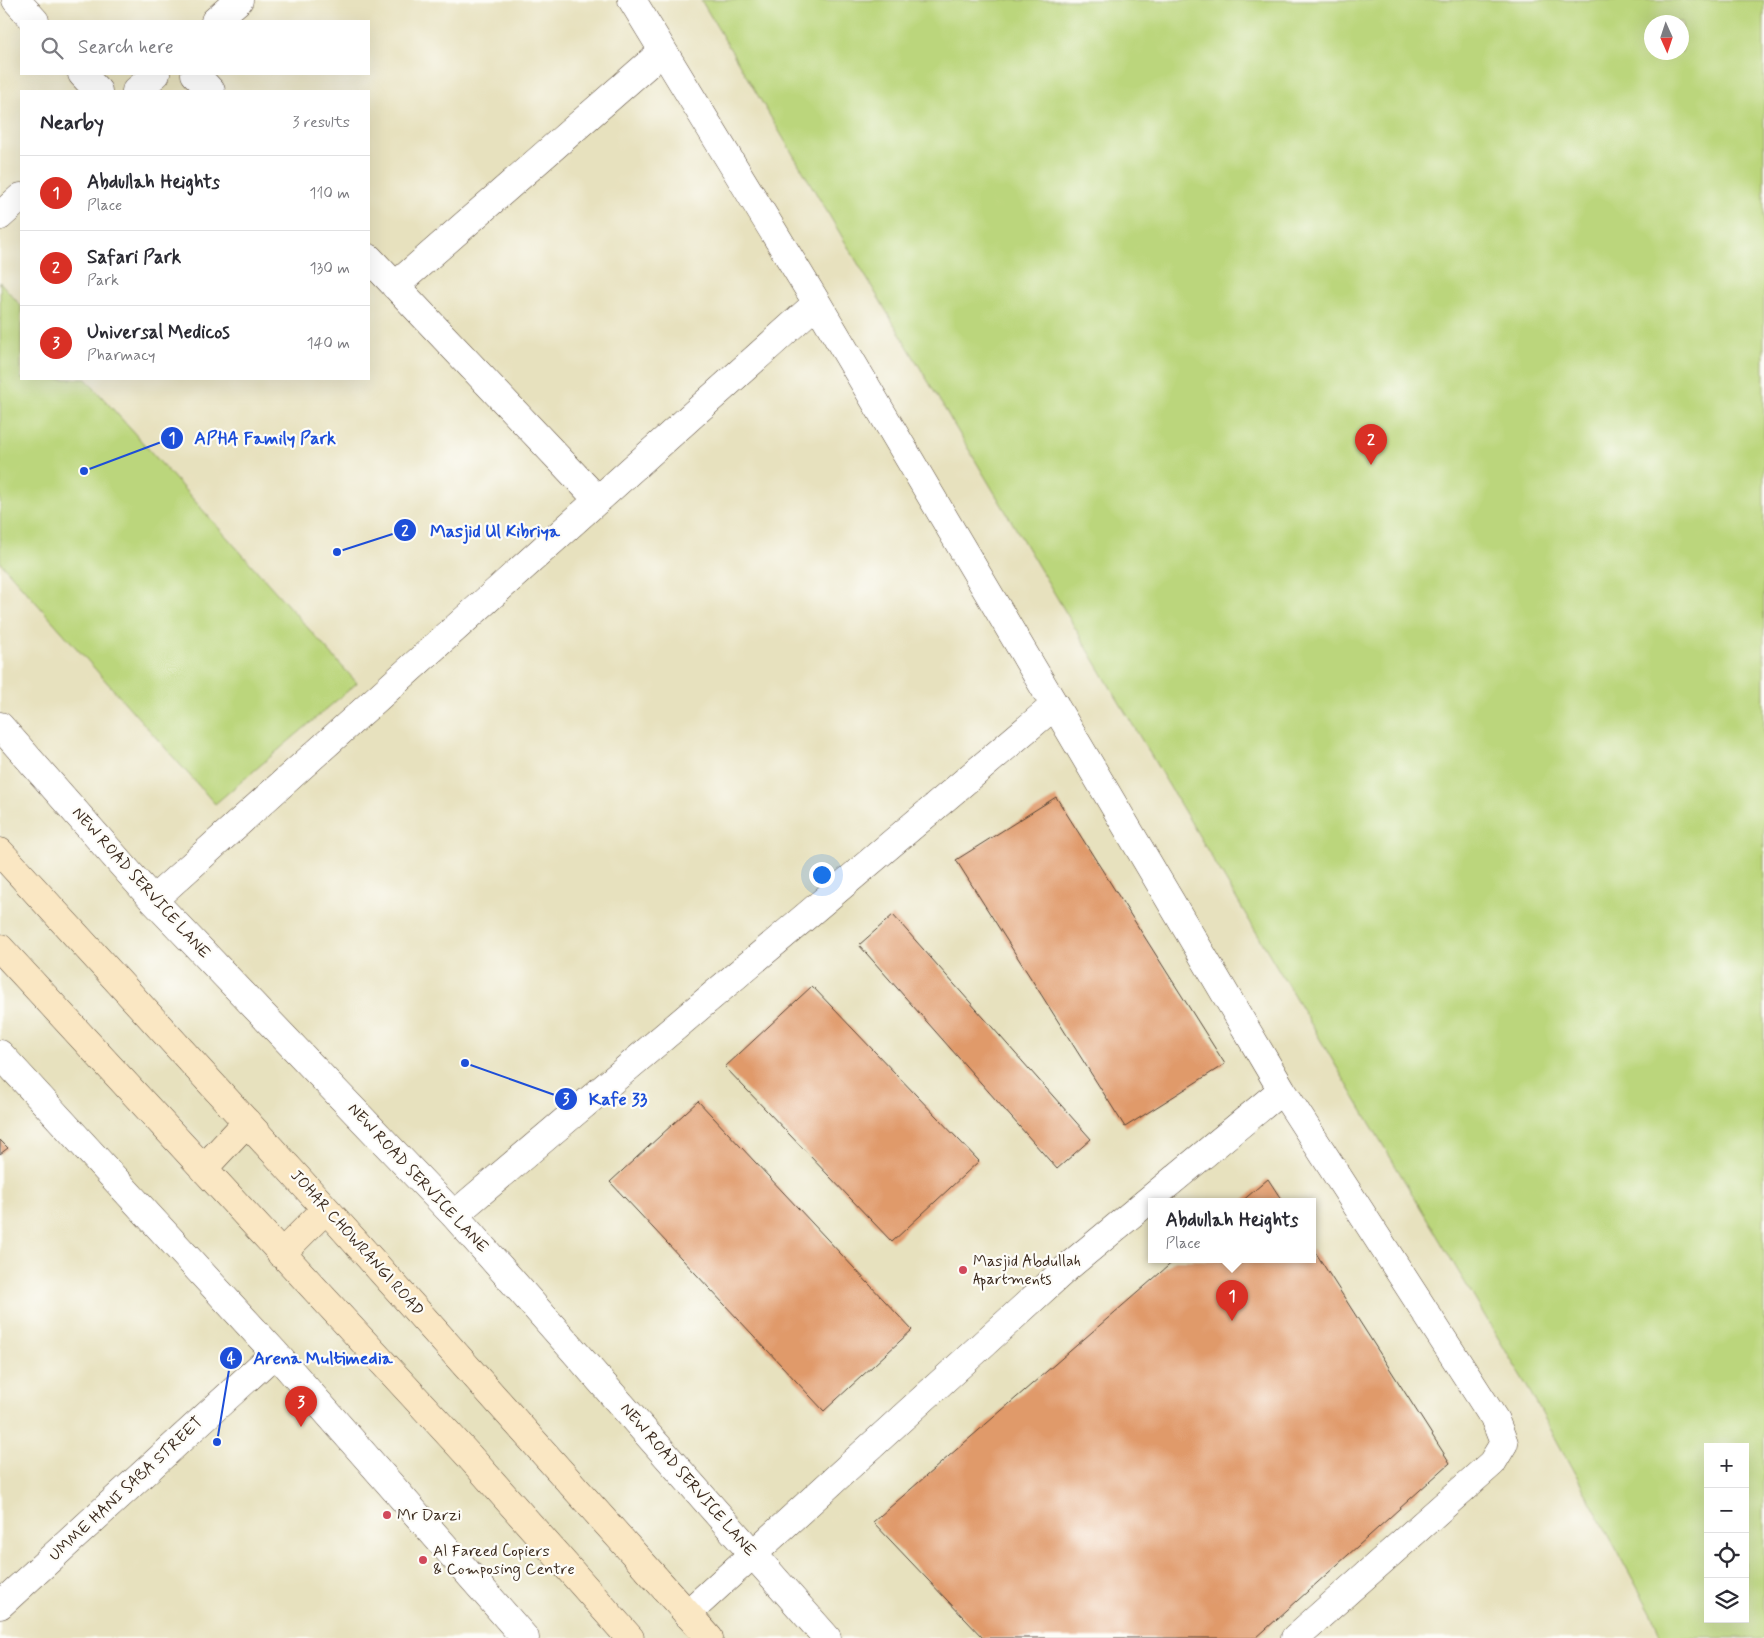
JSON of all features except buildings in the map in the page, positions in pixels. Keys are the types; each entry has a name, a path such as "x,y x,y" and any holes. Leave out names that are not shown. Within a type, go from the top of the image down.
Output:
{"main road":[{"name":"JOHAR CHOWRANGI ROAD","path":"0,852 326,1209 709,1638"},
{"path":"0,948 468,1456 614,1632"},
{"path":"203,1169 247,1122"},
{"path":"281,1254 326,1209"}],"street":[{"path":"16,0 35,20"},
{"path":"216,20 239,0"},
{"path":"632,0 817,303 1282,1090 1495,1420 1504,1443 1492,1463 1295,1638"},
{"path":"395,286 663,51"},
{"path":"83,75 97,90"},
{"path":"137,90 155,75"},
{"path":"195,75 210,90"},
{"path":"0,216 20,197"},
{"path":"370,259 598,500"},
{"path":"153,900 817,303"},
{"path":"454,1215 1056,705"},
{"name":"NEW ROAD SERVICE LANE","path":"0,726 153,900 454,1215 827,1638"},
{"path":"0,1054 275,1353 525,1638"},
{"path":"1151,1198 1282,1090"},
{"path":"687,1614 1069,1266 1148,1201"},
{"name":"UMME HANI SABA STREET","path":"0,1605 275,1353"}],"green space":[{"path":"701,0 1764,0 1764,1638 1661,1638 1653,1616 1529,1390"},
{"path":"0,282 20,305 20,380 87,380 357,683 215,804 0,562"}],"place":[{"name":"Safari Park","path":"1371,465"},
{"name":"APHA Family Park","path":"84,471"},
{"name":"Masjid Ul Kibriya","path":"337,552"},
{"name":"Kafe 33","path":"465,1063"},
{"name":"Masjid Abdullah Apartments","path":"963,1270"},
{"name":"Abdullah Heights","path":"1232,1321"},
{"name":"Universal Medicos","path":"301,1427"},
{"name":"Arena Multimedia","path":"217,1442"},
{"name":"Mr Darzi","path":"387,1515"},
{"name":"Al Fareed Copiers & Composing Centre","path":"423,1560"}]}
